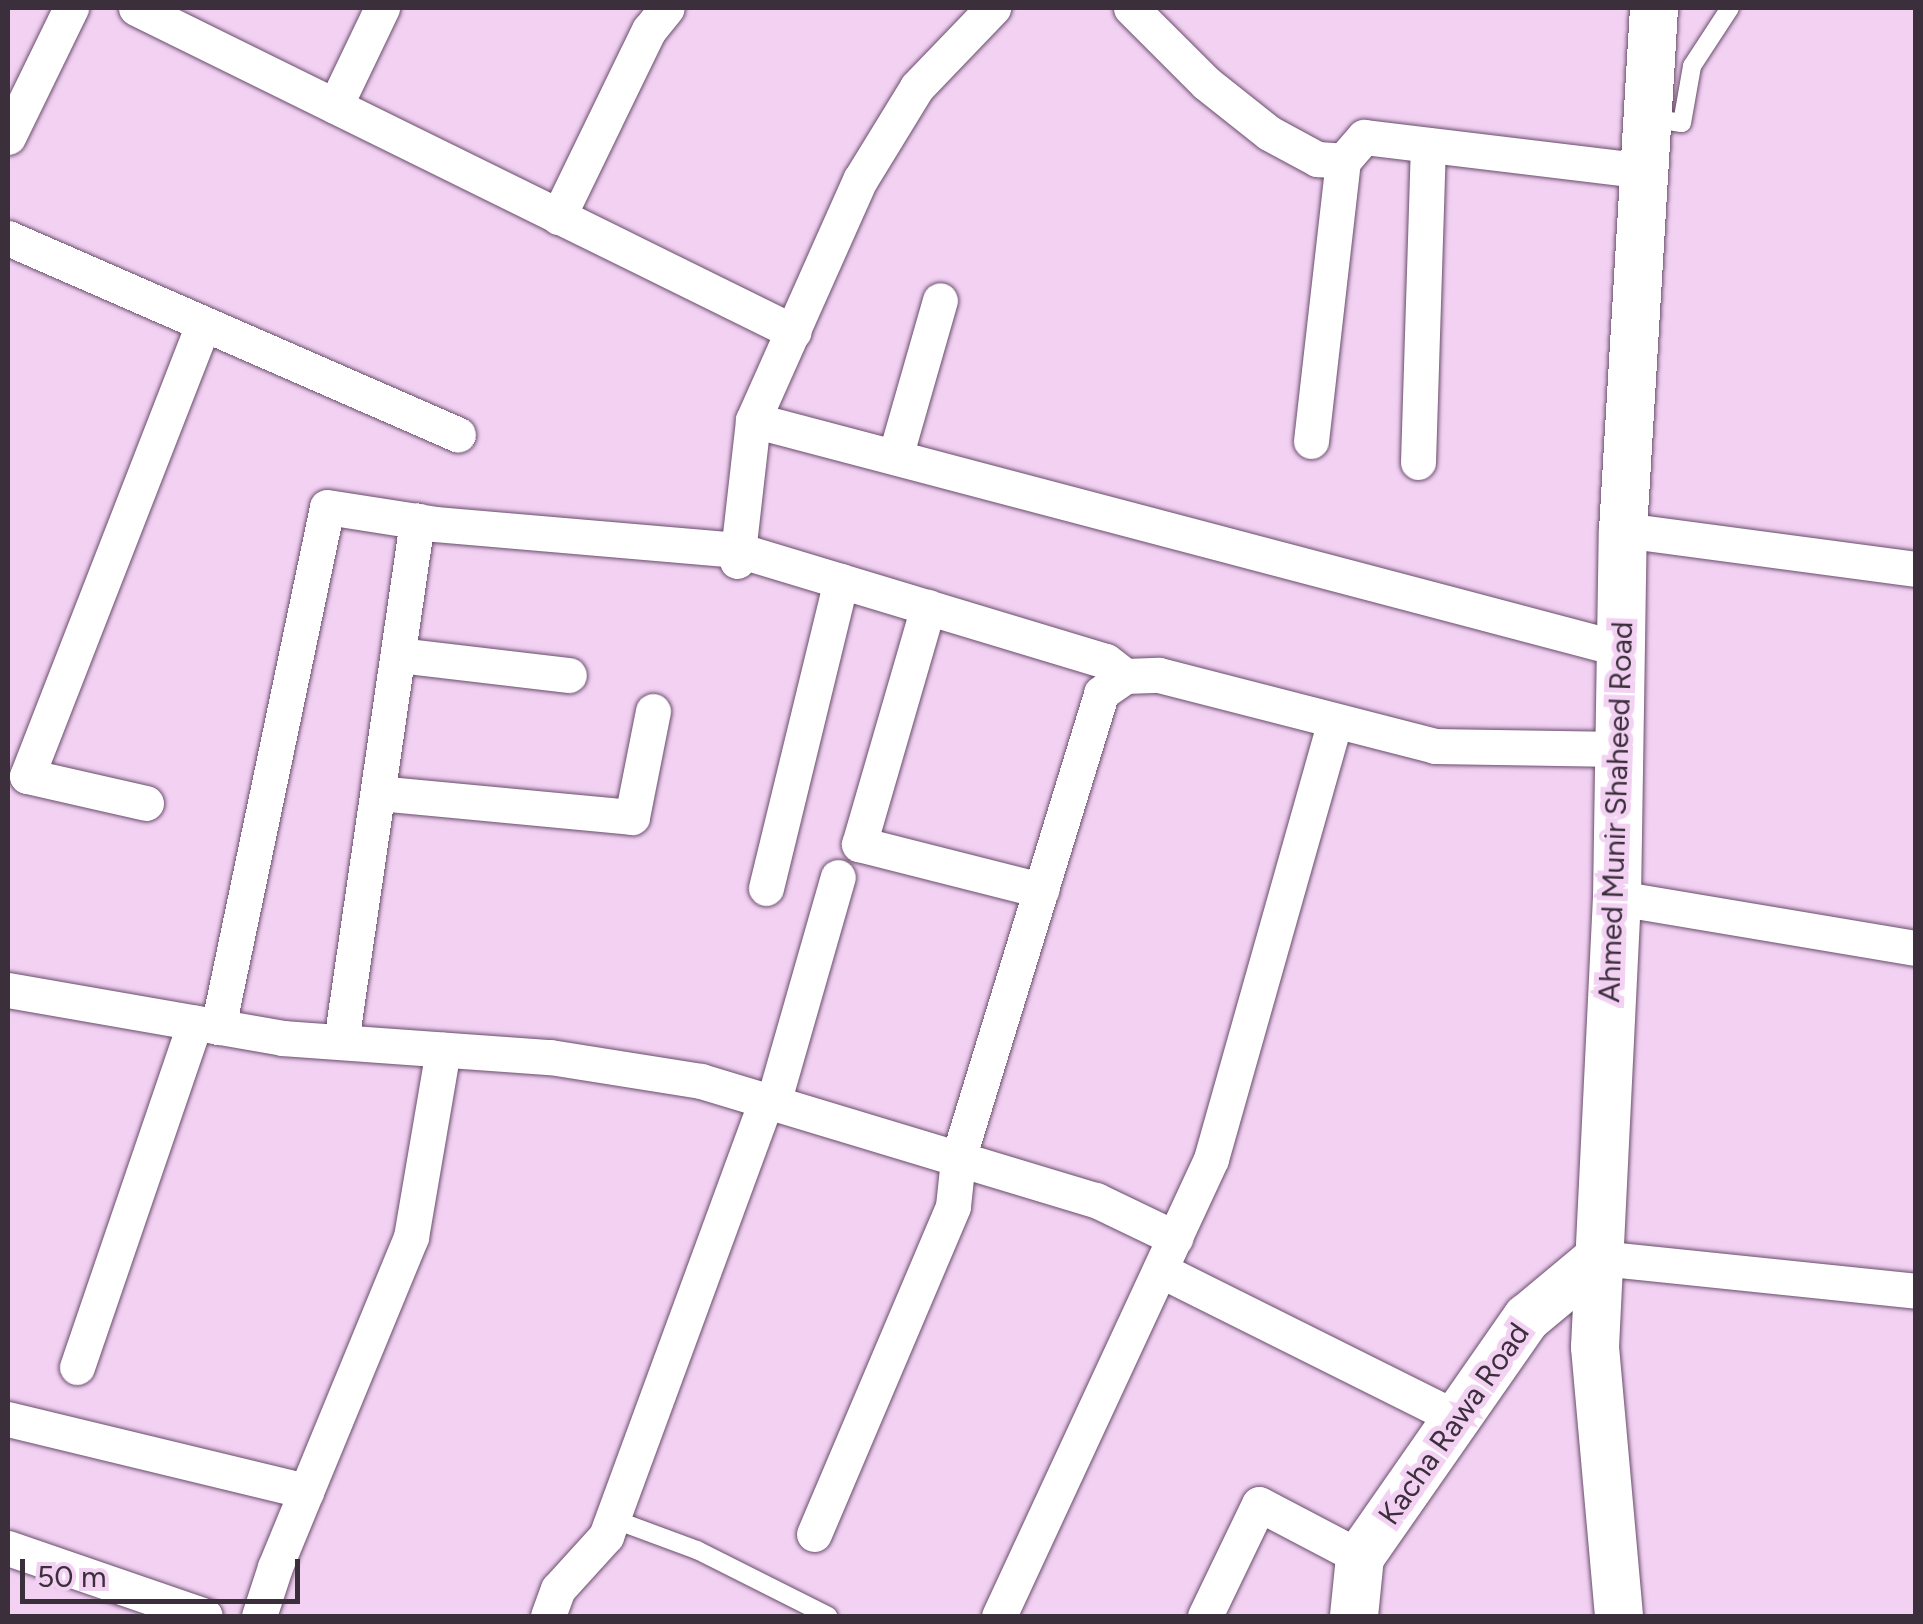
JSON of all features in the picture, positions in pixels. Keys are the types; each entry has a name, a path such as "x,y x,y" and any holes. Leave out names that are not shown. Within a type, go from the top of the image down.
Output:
{"street":[{"path":"8,138 22,66 71,8"},
{"path":"136,8 794,332"},
{"path":"335,106 382,8"},
{"path":"558,216 649,30 667,8"},
{"path":"738,555 752,420 860,180 917,87 993,8"},
{"path":"1131,8 1206,83 1269,133 1317,159 1343,160"},
{"name":"Ahmed Munir Shaheed Road","path":"1619,1616 1595,1347 1617,898 1624,530 1654,8"},
{"path":"1311,440 1343,160 1364,137 1644,171"},
{"path":"1418,462 1428,145"},
{"path":"8,238 458,435"},
{"path":"894,457 940,300"},
{"path":"146,803 27,776 202,324"},
{"path":"752,420 1621,649"},
{"path":"77,1367 207,1025 327,507 417,521 738,555 841,581 1106,661 1125,676"},
{"path":"341,1042 417,521"},
{"path":"1624,530 1916,569"},
{"path":"766,888 841,581"},
{"path":"928,607 859,844 1040,890"},
{"path":"398,656 569,675"},
{"path":"814,1534 953,1206 958,1159 1101,693 1125,676 1159,675 1434,746 1620,749"},
{"path":"378,794 632,816 653,711"},
{"path":"999,1616 1211,1159 1335,721"},
{"path":"548,1616 558,1589 606,1536 613,1519 770,1102 838,878"},
{"path":"1617,898 1916,948"},
{"path":"8,990 207,1025 341,1042 569,1060 702,1081 1096,1200 1167,1254 1460,1419"},
{"path":"259,1616 411,1237 443,1050"},
{"path":"1600,1258 1916,1291"},
{"name":"Kacha Rawa Road","path":"1354,1616 1360,1557 1527,1318 1600,1258"},
{"path":"8,1419 306,1491"},
{"path":"1205,1616 1260,1504 1360,1557"},
{"path":"8,1548 206,1616"}],"lane":[{"path":"1648,118 1682,122 1692,66 1730,8"},
{"path":"613,1519 697,1550 828,1616"}]}
